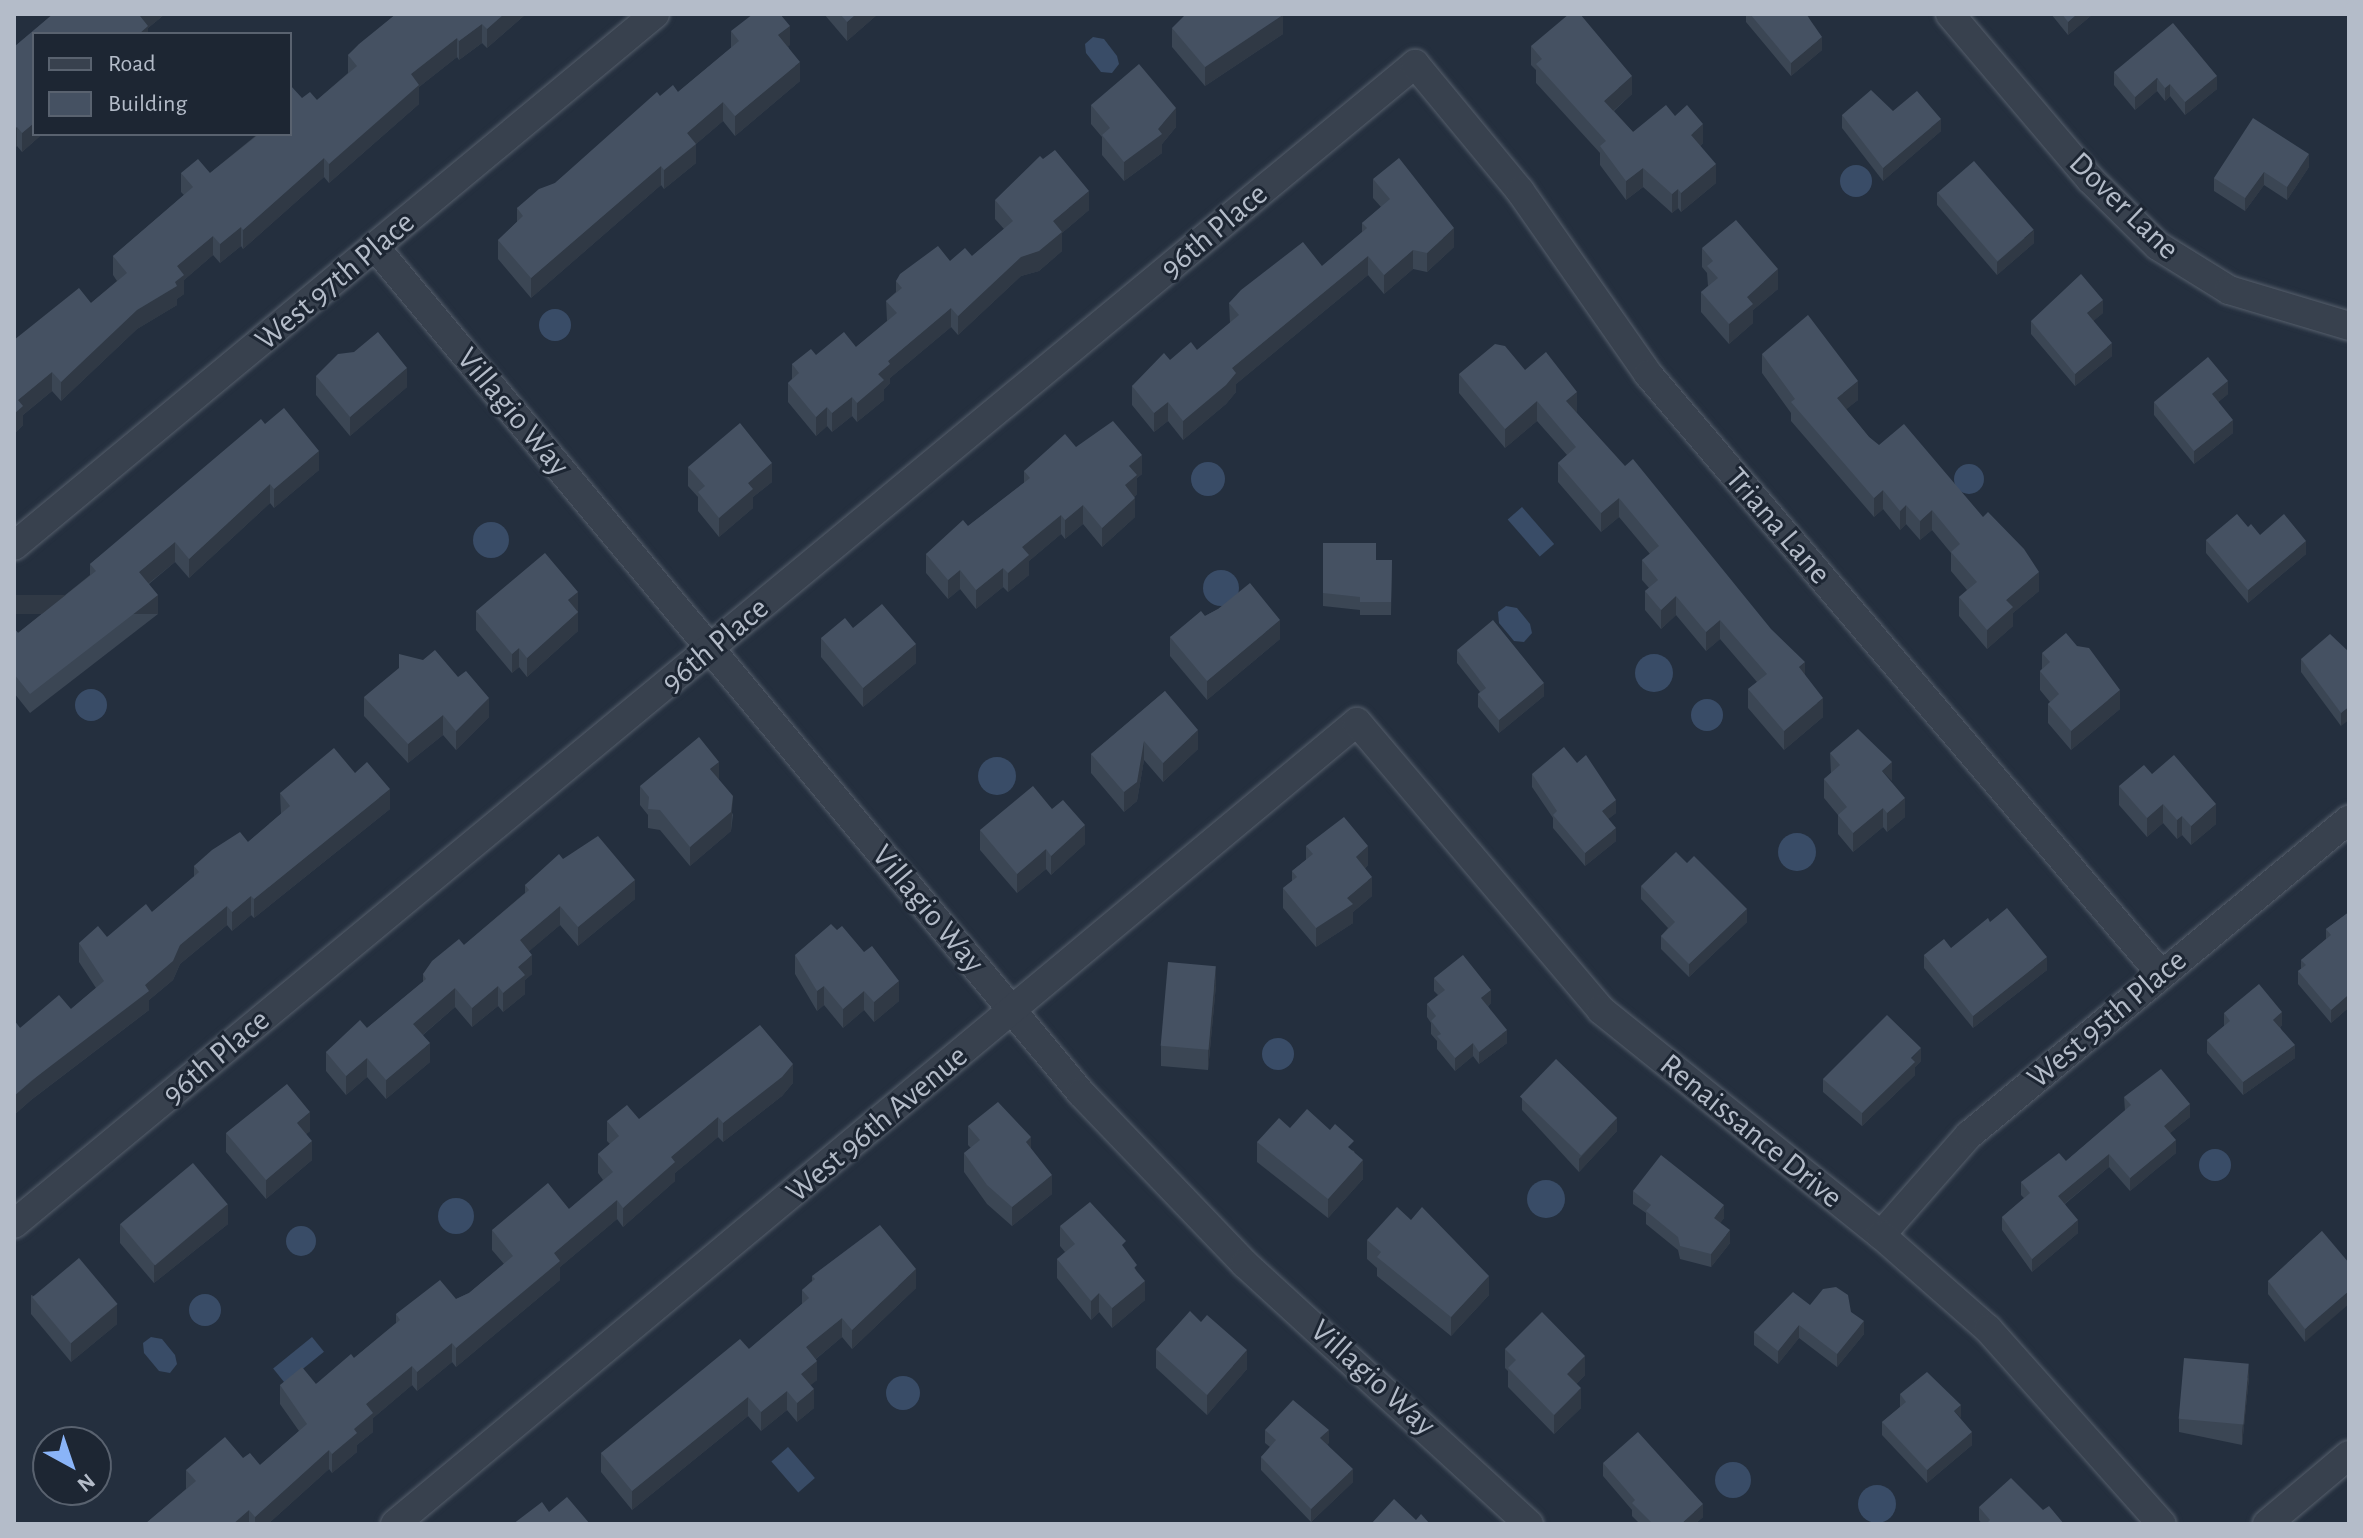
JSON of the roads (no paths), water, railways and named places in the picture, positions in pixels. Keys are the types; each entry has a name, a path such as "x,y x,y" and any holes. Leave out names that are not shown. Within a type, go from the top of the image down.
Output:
{"street":[{"name":"West 97th Place","path":"14,546 655,14"},
{"name":"Dover Lane","path":"1950,14 2090,179 2158,246 2229,290 2349,326"},
{"name":"96th Place","path":"14,1224 1415,64"},
{"name":"Triana Lane","path":"1415,64 1520,191 1648,374 2160,973"},
{"name":"Villagio Way","path":"376,248 1013,1011 1137,1155 1245,1264 1529,1524"},
{"name":"West 96th Avenue","path":"395,1524 1357,722"},
{"name":"Renaissance Drive","path":"1357,722 1601,1010 1881,1235 2019,1361 2162,1524"},
{"name":"West 95th Place","path":"1881,1235 1969,1135 2160,973 2349,820"},
{"path":"2267,1524 2349,1455"}],"water":[{"path":"1093,37 1104,39 1117,56 1119,64 1112,73 1101,72 1086,53 1085,44"},
{"path":"1856,165 1868,169 1872,181 1868,193 1856,197 1844,193 1840,181 1844,169"},
{"path":"555,309 566,314 571,325 566,336 555,341 544,336 539,325 544,314"},
{"path":"1208,462 1220,467 1225,479 1220,491 1208,496 1196,491 1191,479 1196,467"},
{"path":"1969,464 1980,468 1984,479 1980,490 1969,494 1958,490 1954,479 1958,468"},
{"path":"1522,507 1554,544 1540,556 1508,519"},
{"path":"491,522 504,527 509,540 504,553 491,558 478,553 473,540 478,527"},
{"path":"1221,570 1233,576 1239,588 1233,600 1221,606 1209,600 1203,588 1209,576"},
{"path":"1506,606 1517,608 1530,624 1532,633 1524,642 1514,641 1499,623 1498,612"},
{"path":"1654,654 1668,659 1673,673 1668,687 1654,692 1640,687 1635,673 1640,659"},
{"path":"91,689 102,694 107,705 102,716 91,721 80,716 75,705 80,694"},
{"path":"1707,699 1718,704 1723,715 1718,726 1707,731 1696,726 1691,715 1696,704"},
{"path":"997,757 1010,763 1016,776 1010,789 997,795 984,789 978,776 984,763"},
{"path":"1797,833 1811,838 1816,852 1811,866 1797,871 1783,866 1778,852 1783,838"},
{"path":"1278,1038 1289,1043 1294,1054 1289,1065 1278,1070 1267,1065 1262,1054 1267,1043"},
{"path":"2215,1149 2227,1153 2231,1165 2227,1177 2215,1181 2203,1177 2199,1165 2203,1153"},
{"path":"1546,1180 1560,1185 1565,1199 1560,1213 1546,1218 1532,1213 1527,1199 1532,1185"},
{"path":"456,1198 469,1203 474,1216 469,1229 456,1234 443,1229 438,1216 443,1203"},
{"path":"301,1226 312,1230 316,1241 312,1252 301,1256 290,1252 286,1241 290,1230"},
{"path":"205,1294 216,1299 221,1310 216,1321 205,1326 194,1321 189,1310 194,1299"},
{"path":"151,1337 162,1339 175,1355 177,1364 170,1373 159,1371 144,1353 143,1343"},
{"path":"312,1337 324,1352 285,1383 273,1368"},
{"path":"903,1376 915,1381 920,1393 915,1405 903,1410 891,1405 886,1393 891,1381"},
{"path":"788,1447 815,1478 798,1492 771,1461"},
{"path":"1733,1462 1745,1468 1751,1480 1745,1492 1733,1498 1721,1492 1715,1480 1721,1468"},
{"path":"1877,1485 1891,1490 1896,1504 1891,1518 1877,1523 1863,1518 1858,1504 1863,1490"}]}
